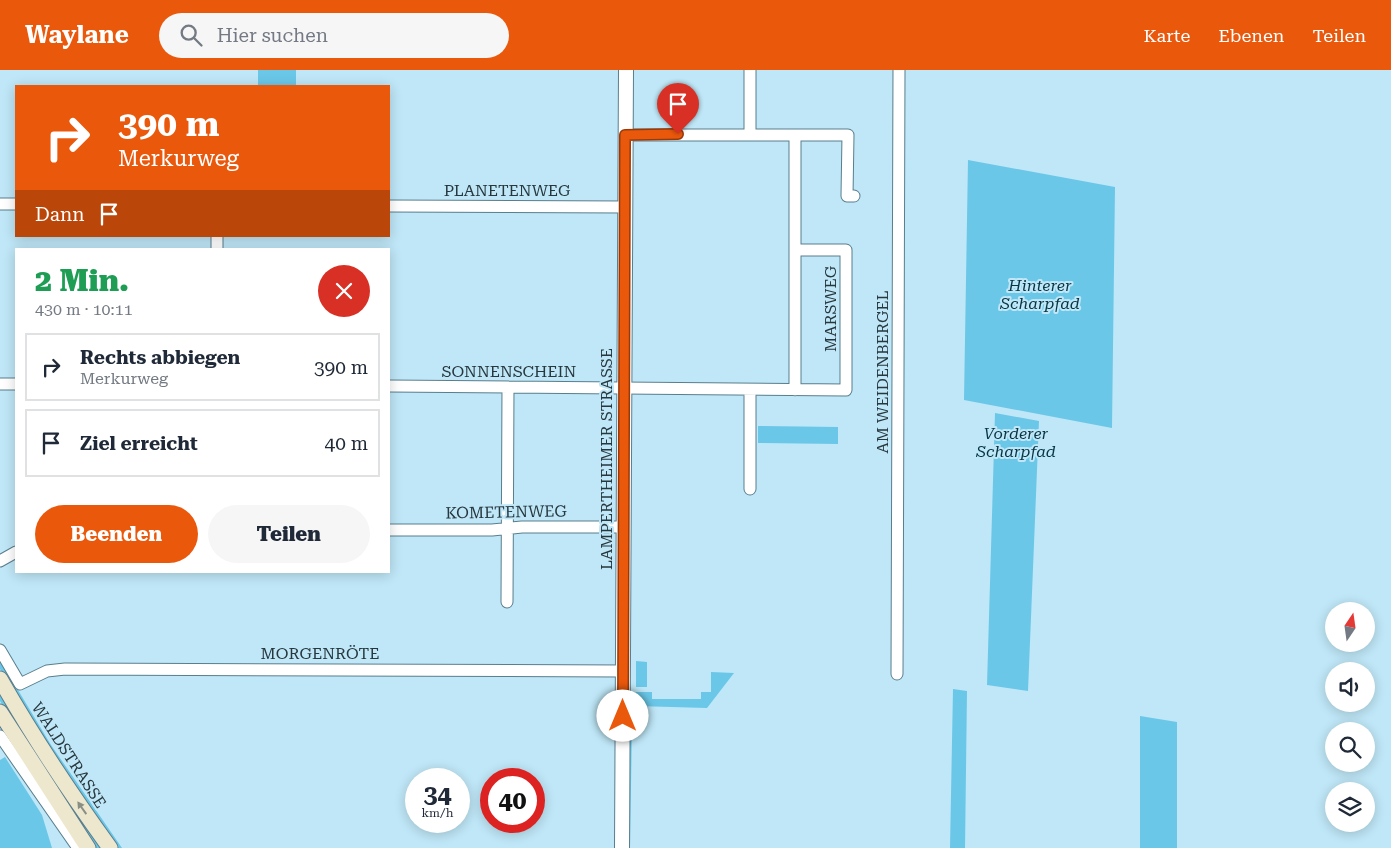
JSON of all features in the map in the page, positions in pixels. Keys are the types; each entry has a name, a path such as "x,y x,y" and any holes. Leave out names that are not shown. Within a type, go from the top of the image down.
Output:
{"main road":[{"name":"WALDSTRASSE","path":"0,679 39,744 110,848"},
{"path":"0,712 88,848"}],"street":[{"name":"LAMPERTHEIMER STRASSE","path":"622,848 626,70"},
{"path":"750,70 750,134"},
{"name":"AM WEIDENBERGEL","path":"897,674 899,70"},
{"path":"625,135 848,134 848,196 854,196"},
{"path":"795,390 796,135"},
{"path":"0,204 15,204"},
{"name":"PLANETENWEG","path":"390,206 625,207"},
{"name":"MARSWEG","path":"795,250 846,250 846,390"},
{"path":"0,384 15,384"},
{"name":"SONNENSCHEIN","path":"390,386 846,390"},
{"path":"507,602 508,387"},
{"path":"750,390 750,489"},
{"name":"KOMETENWEG","path":"390,530 624,527"},
{"path":"0,561 15,553"},
{"name":"MORGENRÖTE","path":"0,650 20,684 47,671 65,668 623,671"},
{"path":"0,736 78,848"}],"green space":[{"path":"258,70 296,70 296,85 258,85"},
{"name":"Hinterer Scharpfad","path":"968,160 1115,187 1112,428 964,400"},
{"name":"Vorderer Scharpfad","path":"995,413 1039,421 1028,691 987,685"},
{"path":"758,426 838,427 838,444 758,443"},
{"path":"0,660 51,745 122,848 116,848 47,746 0,669"},
{"path":"636,661 647,662 647,687 636,687"},
{"path":"711,672 734,673 707,708 636,706 636,692 652,692 652,699 701,699 701,692 711,692"},
{"path":"0,689 104,848 94,848 28,749 0,701"},
{"path":"953,689 967,691 965,848 950,848"},
{"path":"1140,716 1177,722 1177,848 1140,848"},
{"path":"628,721 632,723 630,848 627,848"},
{"path":"5,757 42,815 52,848 0,848 0,760"}],"route":[{"path":"623,716 625,135 678,134"}]}
